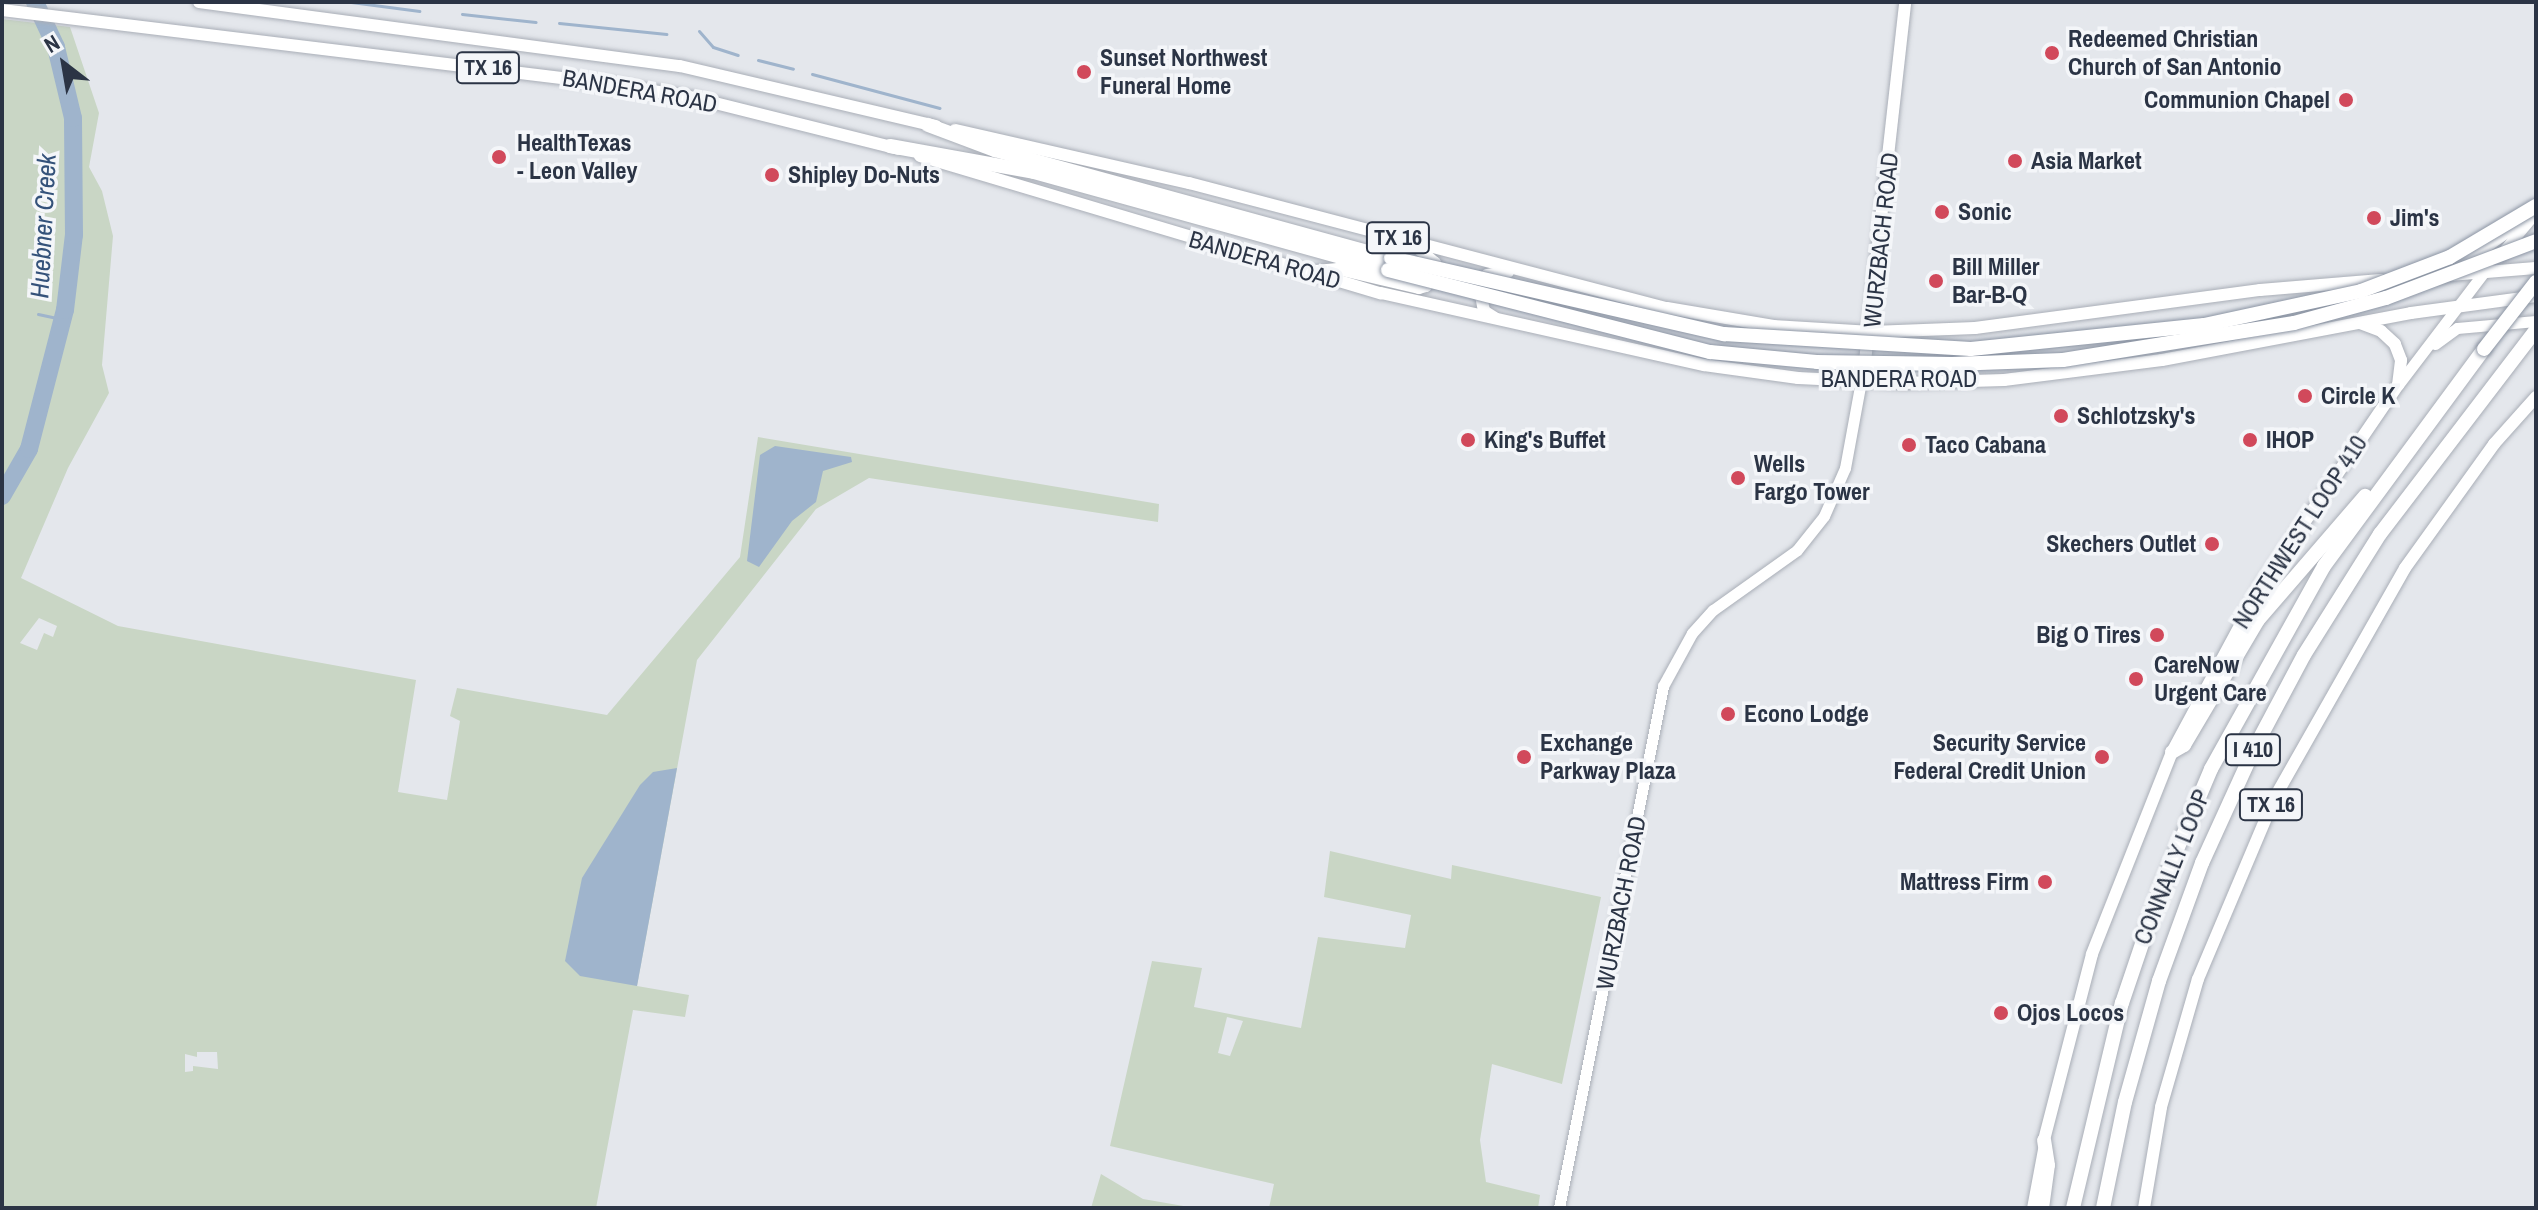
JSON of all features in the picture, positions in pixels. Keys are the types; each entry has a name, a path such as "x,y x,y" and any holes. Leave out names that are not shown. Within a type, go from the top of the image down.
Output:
{"highway":[{"path":"928,125 995,150 1183,197 1389,264 1724,334 1971,349 2057,344 2204,325 2361,291 2450,257 2536,210"},
{"path":"890,146 1034,172 1389,264 1710,352 1817,362 1952,364 2063,360 2294,323 2386,298 2536,241"},
{"name":"CONNALLY LOOP","path":"2073,1208 2122,1003 2182,835 2278,642 2386,477 2536,282"},
{"name":"CONNALLY LOOP","path":"2103,1208 2157,990 2196,880 2246,765 2300,662 2360,564 2536,330"},
{"path":"2172,752 2184,745 2231,660 2283,589 2343,516 2386,477"},
{"path":"2042,1208 2048,1165 2044,1140"}],"main road":[{"name":"BANDERA ROAD","path":"199,2 680,66 1189,183 1667,308 1773,326 1872,332 1975,328 2260,290 2481,275 2536,268"},
{"name":"WURZBACH ROAD","path":"1559,1208 1663,686 1692,633 1713,610 1797,550 1824,516 1845,468 1872,332 1905,2"},
{"name":"BANDERA ROAD","path":"2,10 611,84 695,98 890,146 1000,184 1308,272 1519,325 1704,365 1798,378 1861,381 2018,378 2162,360 2455,306 2536,296"},
{"path":"2409,278 2484,248 2536,210"},
{"name":"NORTHWEST LOOP 410","path":"2032,1208 2044,1140 2092,954 2172,752 2263,583 2455,306 2536,210"},
{"path":"1308,272 1338,269 1404,286 1426,286 1435,263 1432,257 1375,232"},
{"path":"1519,325 1484,311 1480,291 1487,275 1501,270 1559,279"},
{"path":"2421,353 2457,328 2536,321"},
{"path":"2357,323 2381,331 2395,344 2401,360 2398,385"},
{"name":"TX 16","path":"2144,1208 2161,1107 2198,979 2267,813 2358,643 2405,568 2494,444 2536,397"}],"green space":[{"path":"2,19 70,27 99,113 89,167 102,191 113,236 102,365 109,393 68,468 21,578 118,626 416,680 398,792 447,800 460,721 450,716 457,688 607,715 740,557 758,437 1159,504 1158,522 869,478 816,509 697,660 637,986 689,995 685,1017 633,1010 596,1208 2,1208","holes":["39,618 57,626 53,637 44,633 37,650 20,643","197,1052 217,1052 218,1069 193,1066 193,1071 185,1072 185,1054 197,1057"]},
{"path":"1330,851 1451,879 1452,865 1601,897 1562,1084 1492,1064 1480,1140 1486,1182 1540,1195 1538,1208 1269,1208 1274,1184 1110,1146 1152,961 1202,968 1194,1007 1301,1028 1318,937 1405,948 1411,915 1324,897","holes":["1227,1017 1243,1021 1230,1056 1218,1053"]},
{"path":"1101,1174 1143,1199 1195,1208 1091,1208"}],"water":[{"path":"775,446 851,457 852,462 823,471 816,502 792,521 759,567 747,561 760,455"},
{"path":"677,768 637,986 580,976 565,961 582,878 640,785 653,772"}],"waterway":[{"name":"Huebner Creek","path":"2,496 29,449 65,310 74,235 73,118 56,47 35,2"},
{"path":"351,2 419,11"},
{"path":"462,14 536,22"},
{"path":"559,23 666,34"},
{"path":"699,31 713,47 738,55"},
{"path":"758,60 793,69"},
{"path":"812,74 940,108"},
{"path":"38,314 62,319"}],"place":[{"name":"Redeemed Christian Church of San Antonio","path":"2052,53"},
{"name":"Sunset Northwest Funeral Home","path":"1084,72"},
{"name":"Communion Chapel","path":"2346,100"},
{"name":"HealthTexas - Leon Valley","path":"499,157"},
{"name":"Asia Market","path":"2015,161"},
{"name":"Shipley Do-Nuts","path":"772,175"},
{"name":"Sonic","path":"1942,212"},
{"name":"Jim's","path":"2374,218"},
{"name":"Bill Miller Bar-B-Q","path":"1936,281"},
{"name":"Circle K","path":"2305,396"},
{"name":"Schlotzsky's","path":"2061,416"},
{"name":"King's Buffet","path":"1468,440"},
{"name":"IHOP","path":"2250,440"},
{"name":"Taco Cabana","path":"1909,445"},
{"name":"Wells Fargo Tower","path":"1738,478"},
{"name":"Skechers Outlet","path":"2212,544"},
{"name":"Big O Tires","path":"2157,635"},
{"name":"CareNow Urgent Care","path":"2136,679"},
{"name":"Econo Lodge","path":"1728,714"},
{"name":"Exchange Parkway Plaza","path":"1524,757"},
{"name":"Security Service Federal Credit Union","path":"2102,757"},
{"name":"Mattress Firm","path":"2045,882"},
{"name":"Ojos Locos","path":"2001,1013"}]}
